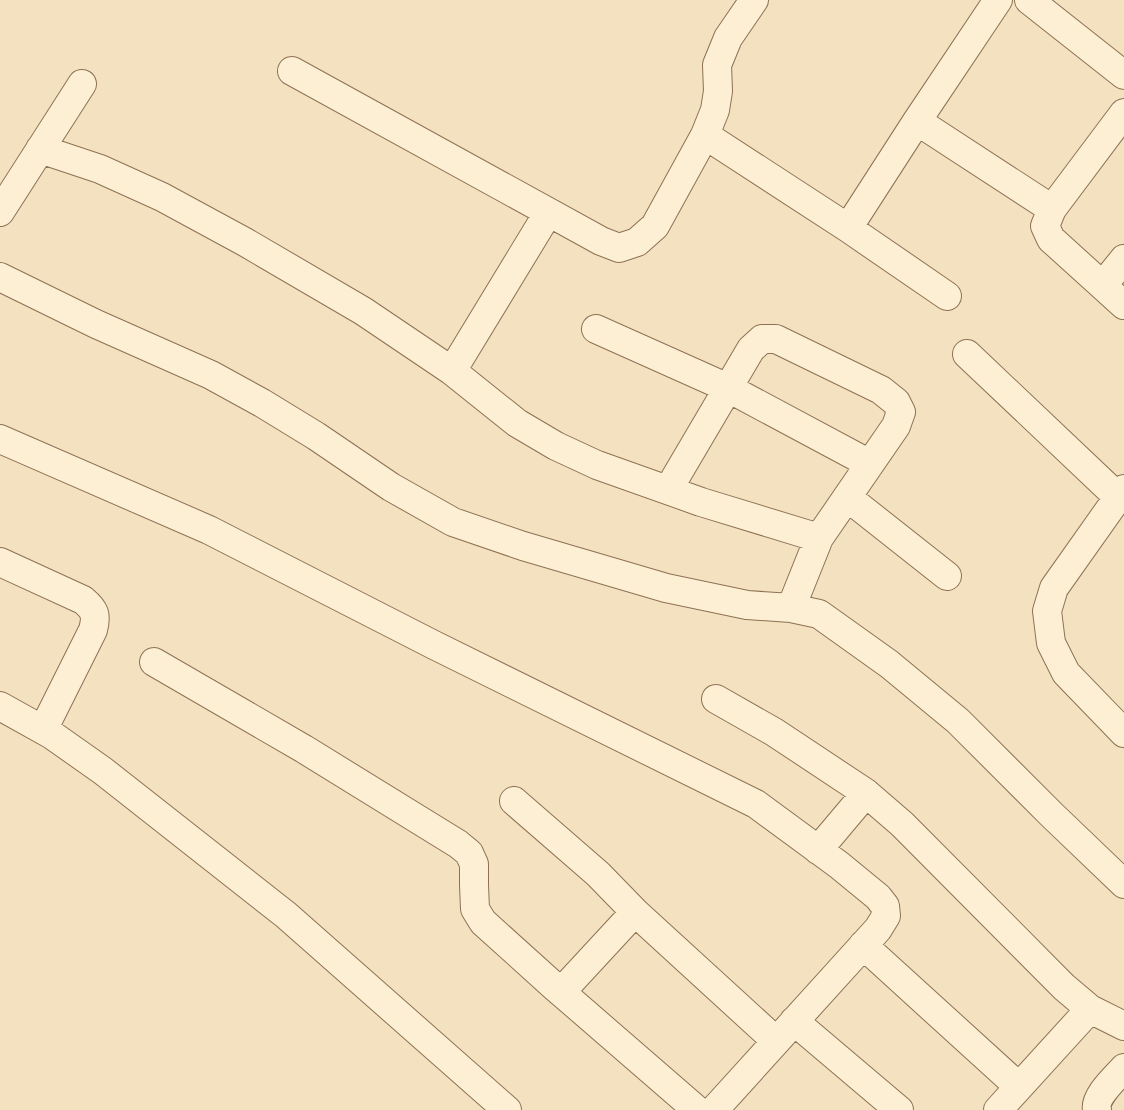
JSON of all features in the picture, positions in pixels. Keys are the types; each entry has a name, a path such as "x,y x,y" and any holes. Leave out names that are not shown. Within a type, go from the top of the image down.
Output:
{"street":[{"path":"292,71 601,242 619,248 637,242 655,226 705,135 715,110 718,91 717,65 728,38 754,0"},
{"path":"848,228 998,0"},
{"path":"1029,0 1124,75"},
{"path":"0,212 82,84"},
{"path":"1124,113 1052,209 1045,226 1051,239 1124,304"},
{"path":"917,121 1052,209"},
{"path":"705,135 848,228 946,296"},
{"path":"40,149 100,170 162,197 228,233 363,311 452,371 517,423 556,446 597,465 701,502 819,538"},
{"path":"452,371 548,213"},
{"path":"1103,285 1124,259"},
{"path":"0,277 96,324 211,376 262,403 316,436 390,487 453,522 523,546 666,588 747,605 791,608 819,614 889,664 958,721 1124,884"},
{"path":"596,330 728,388 870,464"},
{"path":"668,490 751,348 762,339 776,339 881,390 896,402 901,412 896,426 819,538 791,608"},
{"path":"967,354 1121,493 1054,588 1047,611 1051,643 1066,673 1124,733"},
{"path":"0,439 209,530 434,645 756,804 839,865 878,897 885,906 886,916 878,929 785,1031 696,1108 483,922 475,909 474,864 469,853 458,844 304,748 154,662"},
{"path":"847,497 948,576"},
{"path":"0,562 83,600 94,611 96,620 93,630 43,730"},
{"path":"716,699 774,732 866,793 902,824 1064,987 1090,1008 1124,1026"},
{"path":"0,706 52,735 103,770 286,915 507,1110"},
{"path":"818,850 866,793"},
{"path":"514,801 598,874 635,912 785,1031 899,1110"},
{"path":"561,992 635,912"},
{"path":"863,945 1019,1087"},
{"path":"998,1110 1090,1008"},
{"path":"1097,1110 1096,1106 1100,1096 1124,1068"}]}
